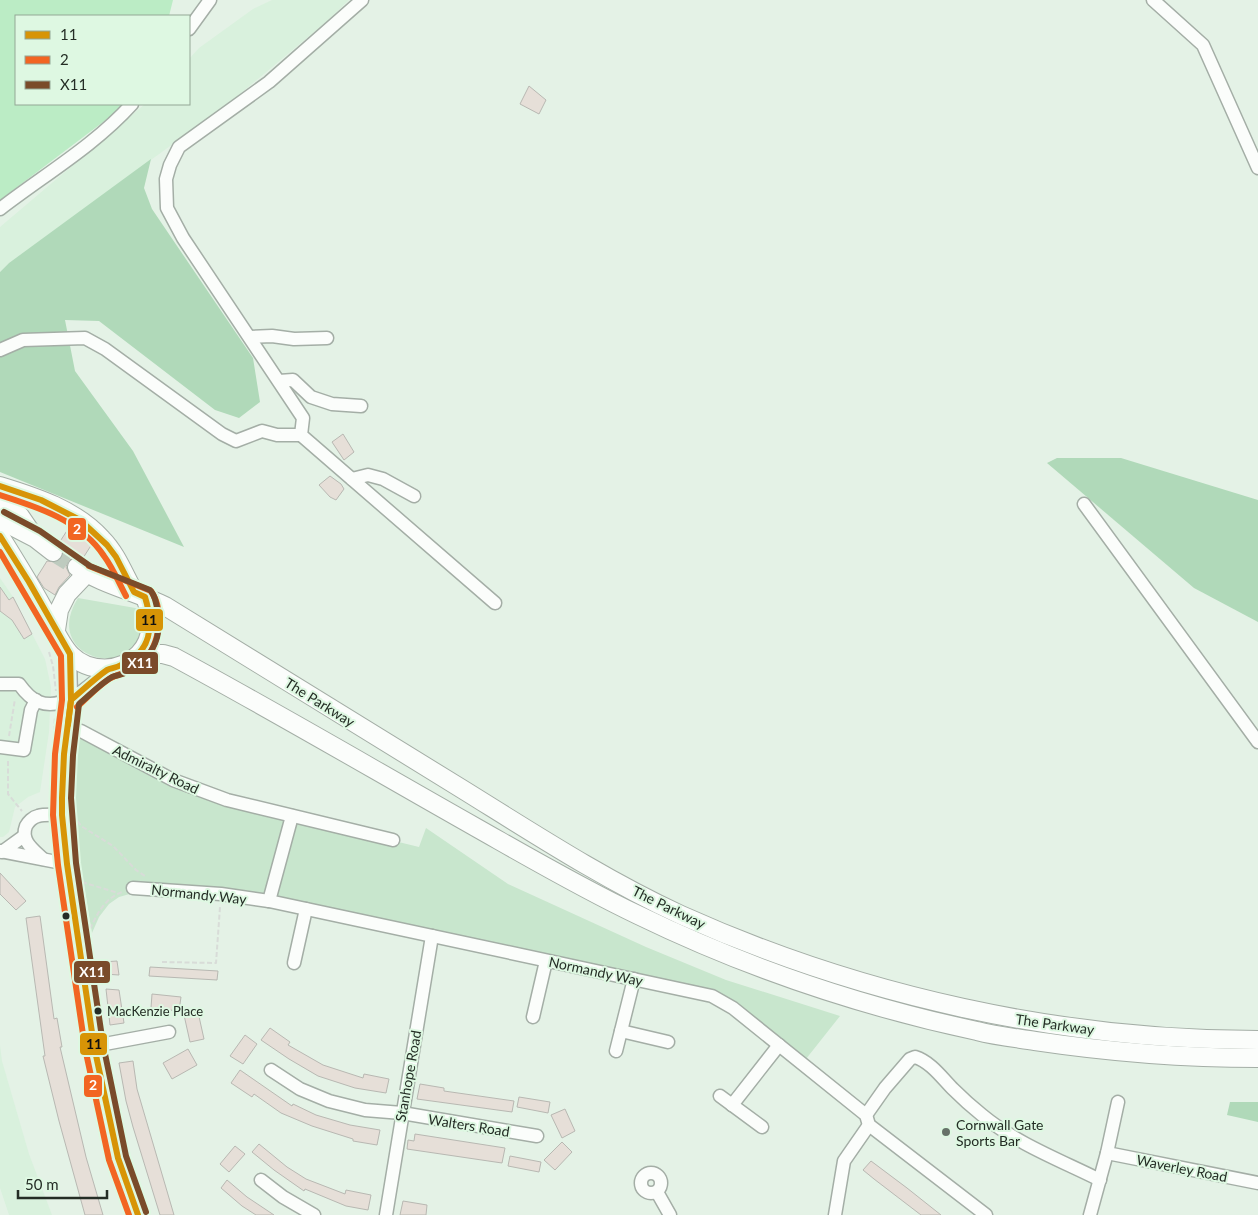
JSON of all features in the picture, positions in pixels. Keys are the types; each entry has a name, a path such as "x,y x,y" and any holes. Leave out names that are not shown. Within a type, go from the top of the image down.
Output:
{"highway":[{"path":"0,486 22,493 72,515 102,539 150,610 151,625 149,638 140,654 110,669 96,668 82,663 70,654 0,536"},
{"path":"0,496 20,516 35,538"},
{"path":"0,520 35,538 53,552"},
{"path":"56,630 59,610 81,570 140,594"},
{"name":"The Parkway","path":"140,594 165,606 562,851 678,913 734,937 867,984 991,1014 1138,1035 1212,1040 1258,1040"},
{"name":"The Parkway","path":"140,654 162,654 174,657 564,877 680,935 760,967 880,1008 980,1032 1059,1045 1123,1052 1196,1058 1258,1058"}],"street":[{"path":"190,28 210,0"},
{"path":"301,435 303,418 183,238 167,208 166,179 170,165 179,147 269,82 362,0"},
{"path":"1153,0 1202,44 1258,168"},
{"path":"0,209 90,142 119,118 131,105"},
{"path":"250,337 327,338"},
{"path":"0,350 23,340 85,338 105,349 222,434 236,442 262,431 277,435 301,435 495,604"},
{"path":"279,381 293,380 311,397 332,404 361,406"},
{"path":"352,479 368,475 383,478 414,496"},
{"path":"1084,504 1258,742"},
{"path":"70,654 71,700 64,754 62,815 67,864 94,1046 118,1158 138,1215"},
{"path":"1,685 19,684 36,700 51,704 71,700 110,669"},
{"path":"0,747 24,750 31,710 36,700"},
{"name":"Admiralty Road","path":"81,731 103,749 203,792 393,840"},
{"path":"43,858 29,845 24,836 25,828 37,816 62,815"},
{"path":"269,902 292,816"},
{"path":"1,852 24,836"},
{"path":"1,852 43,858 67,864"},
{"name":"Normandy Way","path":"133,888 156,888 221,894 269,902 712,996 733,1008 961,1197 986,1215"},
{"path":"294,963 306,909"},
{"name":"Stanhope Road","path":"386,1215 432,936"},
{"path":"533,1017 546,961"},
{"path":"616,1051 634,980"},
{"path":"621,1031 668,1042"},
{"path":"94,1046 169,1032"},
{"path":"732,1105 779,1045"},
{"path":"835,1215 844,1161 885,1088 910,1059 915,1057 921,1058 982,1116 1024,1144 1100,1180"},
{"name":"Walters Road","path":"271,1070 300,1089 328,1101 365,1110 402,1113 537,1136"},
{"path":"720,1096 762,1127"},
{"path":"1090,1215 1107,1153 1118,1102"},
{"name":"Waverley Road","path":"1107,1153 1258,1182"},
{"path":"261,1180 283,1197 314,1215"},
{"path":"656,1192 670,1215"}],"path":[{"path":"47,646 53,666 57,702"},
{"path":"12,800 31,820"},
{"path":"75,813 81,826 113,846 136,870 153,881 156,888"},
{"path":"69,878 118,893"},
{"path":"79,950 97,914 106,902 118,893 133,888"},
{"path":"162,962 216,963 221,894"}],"shaded area":[{"path":"0,0 173,0 169,15 15,15 15,105 121,105 111,116 0,200"},
{"path":"272,0 349,0 326,22 228,104 9,263 0,272 0,227 144,105 190,105 190,58 199,48 253,9"},
{"path":"151,159 144,188 152,209 253,358 260,402 239,418 215,410 99,321 65,320 75,371 133,451 184,547 0,472 0,272 9,263"},
{"path":"1057,458 1121,458 1258,500 1258,622 1194,588 1047,463"},
{"path":"0,578 13,597 45,659 51,687 49,732 40,792 28,797 15,807 9,832 3,837 0,837"},
{"path":"78,598 141,609 141,634 132,650 117,657 100,658 84,651 72,639 69,621"},
{"path":"78,728 173,780 292,816 419,847 426,828 508,884 646,947 726,980 840,1016 802,1064 712,996 269,901 140,891 119,897 109,904 99,917 92,933 76,837 73,763"},
{"path":"0,1045 2,1061 29,1154 52,1215 9,1215 0,1188"},
{"path":"1230,1102 1258,1102 1258,1122 1227,1115"}],"building":[{"path":"529,86 546,100 539,114 520,104"},
{"path":"343,434 354,452 344,460 332,442"},
{"path":"330,476 341,484 344,489 336,500 330,497 319,485"},
{"path":"70,526 92,544 83,558 77,556 68,561 66,567 70,575 59,587 55,595 44,588 37,577 47,561 57,562 62,558 63,548 59,543"},
{"path":"0,587 9,600 13,597 32,634 24,639 12,620 0,611"},
{"path":"0,873 26,901 16,910 0,894"},
{"path":"40,916 54,1019 57,1018 62,1047 60,1047 86,1157 103,1215 85,1215 43,1056 45,1056 26,918"},
{"path":"117,961 119,975 104,974 103,962"},
{"path":"150,967 218,971 217,980 149,976"},
{"path":"106,989 119,990 124,1023 110,1025"},
{"path":"152,994 181,997 179,1011 151,1008"},
{"path":"198,1012 204,1039 190,1042 184,1015"},
{"path":"270,1028 290,1042 288,1045 323,1065 363,1078 364,1074 389,1079 386,1093 355,1088 318,1076 261,1040"},
{"path":"245,1035 257,1044 243,1064 230,1056"},
{"path":"188,1049 197,1065 172,1079 163,1063"},
{"path":"133,1061 137,1089 174,1215 160,1215 126,1101 119,1063"},
{"path":"240,1070 292,1106 293,1104 316,1115 350,1125 380,1130 377,1145 353,1141 353,1139 312,1126 281,1113 254,1094 252,1097 231,1083"},
{"path":"420,1084 444,1088 444,1091 514,1101 512,1112 417,1099"},
{"path":"519,1097 550,1102 548,1113 517,1107"},
{"path":"565,1109 575,1131 562,1138 551,1115"},
{"path":"415,1134 505,1148 502,1163 407,1149 408,1140 414,1141"},
{"path":"562,1142 572,1152 555,1170 544,1160"},
{"path":"259,1144 287,1167 306,1179 345,1194 346,1190 371,1195 368,1210 346,1206 305,1189 304,1191 252,1152"},
{"path":"235,1146 245,1154 229,1172 220,1164"},
{"path":"510,1156 541,1162 539,1172 508,1166"},
{"path":"871,1161 941,1215 921,1215 874,1179 863,1170"},
{"path":"227,1180 247,1197 274,1215 256,1215 242,1206 221,1188"},
{"path":"403,1201 427,1205 426,1215 400,1215"}],"tunnel":[{"path":"53,552 77,567"}],"transit line":[{"name":"11","path":"0,486 41,500 80,520 107,545 116,557 134,592 145,597 148,608 150,628 145,645 139,653 131,660 107,670 71,700 64,754 62,798 67,864 94,1046 118,1158 138,1215"},
{"name":"2","path":"0,495 44,510 71,524 83,533 107,561 126,596"},
{"name":"X11","path":"4,512 40,531 90,566 150,590 154,595 157,605 158,633 148,656 127,672 112,677 99,686 79,704 73,755 71,798 76,863 103,1044 126,1156 146,1212"},
{"name":"11","path":"0,536 70,654 71,700 68,725"},
{"name":"2","path":"0,552 61,656 62,700 55,754 53,815 58,865 85,1048 109,1160 129,1215"},
{"name":"2","path":"77,707 109,679 134,669 145,660 155,642 159,621 156,600 151,591 89,566"}],"place":[{"name":"MacKenzie Place","path":"98,1011"},
{"name":"Cornwall Gate Sports Bar","path":"946,1132"}]}
